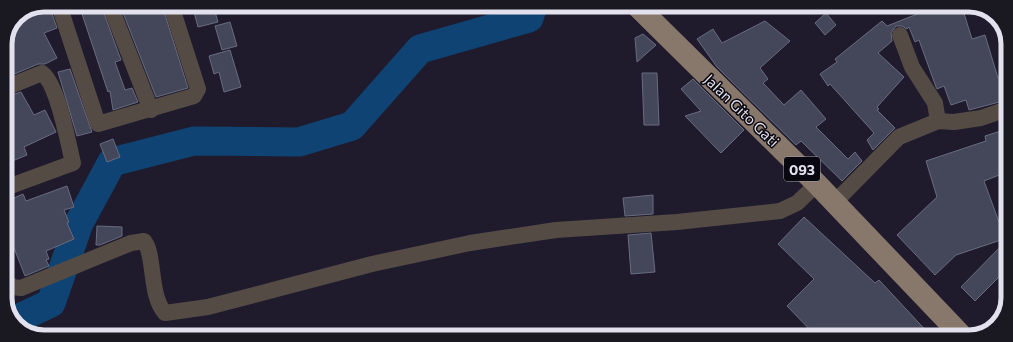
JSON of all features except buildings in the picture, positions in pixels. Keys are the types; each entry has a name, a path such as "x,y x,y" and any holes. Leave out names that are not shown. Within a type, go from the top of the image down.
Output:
{"main road":[{"name":"Jalan Gito Gati","path":"643,12 817,184 956,330"}],"street":[{"path":"61,12 98,124 151,110 194,96 198,89 173,12"},
{"path":"113,12 151,110"},
{"path":"900,35 912,67 935,104 938,121"},
{"path":"12,85 42,73 49,77 73,163 12,185"},
{"path":"834,203 899,137 938,121 954,122 981,118 1001,111"},
{"path":"12,286 21,288 130,243 144,241 148,247 151,272 160,308 165,313 208,307 372,264 470,243 556,230 677,222 780,211 797,203 817,184"}],"waterway":[{"path":"19,318 51,303 79,223 112,162 194,141 299,142 352,126 420,49 529,18 531,12"}]}
